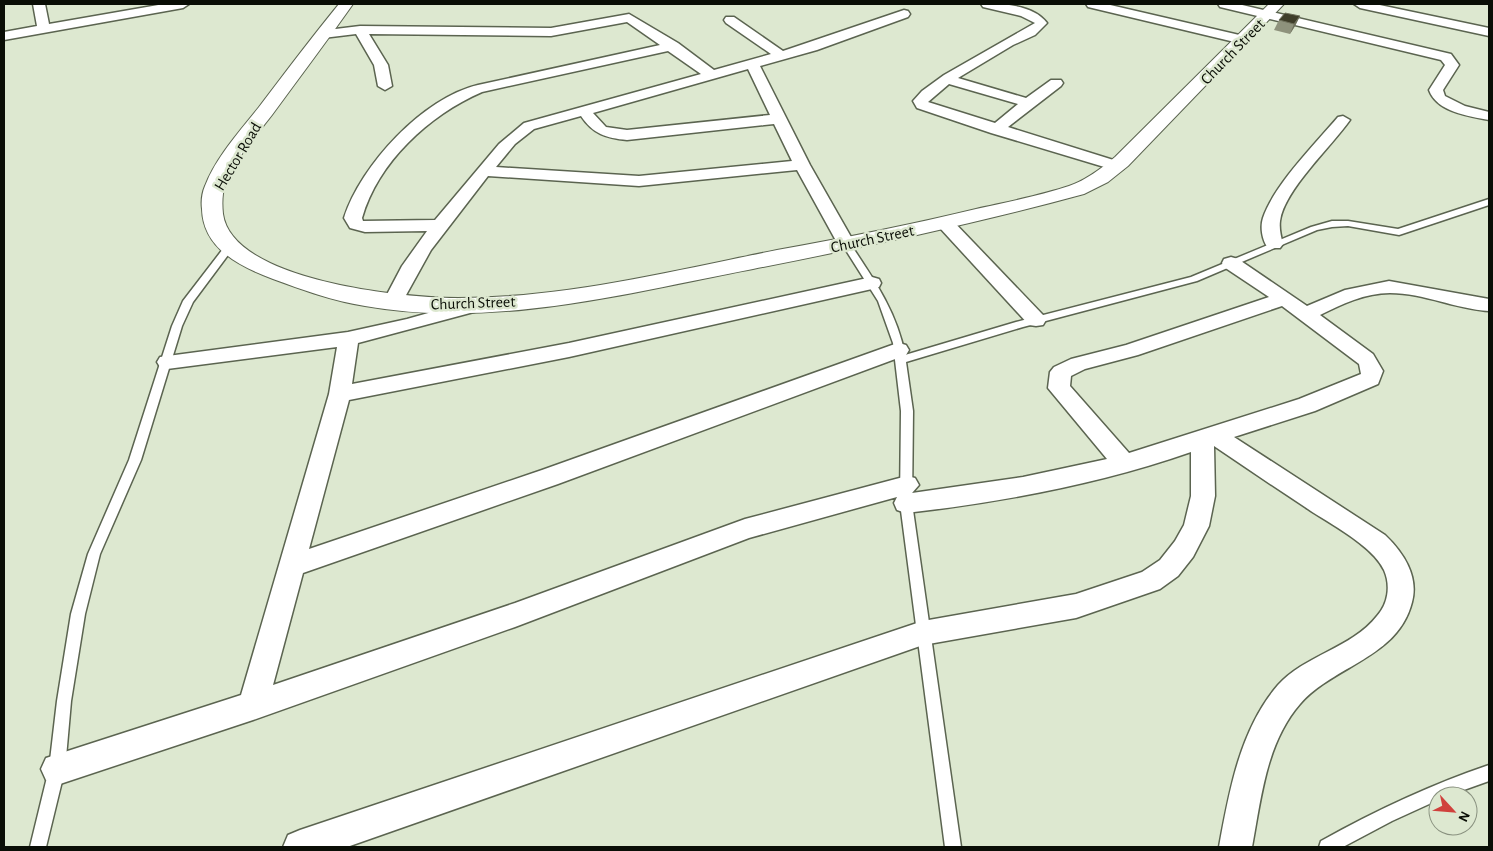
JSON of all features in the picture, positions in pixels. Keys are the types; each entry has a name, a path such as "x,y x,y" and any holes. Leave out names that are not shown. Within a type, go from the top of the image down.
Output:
{"street":[{"path":"39,4 43,28"},
{"path":"4,36 184,4"},
{"name":"Hector Road","path":"346,4 240,145 216,184 212,196 215,228 229,247 252,262 295,280 363,298 393,302"},
{"path":"987,4 1036,17 1041,23 1032,32 1005,44 947,79 920,100 922,105 996,130 1117,166"},
{"path":"1092,4 1243,40"},
{"path":"1224,4 1272,9 1446,57 1452,65 1436,90 1437,96 1446,103 1482,115 1469,128"},
{"path":"1360,4 1489,32"},
{"name":"Church Street","path":"393,302 422,304 484,303 544,299 587,293 846,244 945,223 1077,190 1095,183 1117,166 1272,9"},
{"path":"393,302 407,272 438,225 511,139 524,128 584,109 753,65 838,39 904,14"},
{"path":"323,34 360,30 460,29 540,32 625,18 636,21 712,75"},
{"path":"730,20 782,56"},
{"path":"360,30 381,65 385,86"},
{"path":"438,225 365,227 356,224 353,218 364,188 370,178 412,133 442,106 457,97 478,89 673,46"},
{"path":"753,65 802,165 846,244"},
{"path":"947,79 1028,104"},
{"path":"996,130 1056,83"},
{"path":"584,109 594,127 605,132 618,134 647,134 779,119"},
{"path":"1274,244 1270,228 1275,210 1303,170 1343,120"},
{"path":"484,171 639,181 802,165"},
{"path":"945,223 1036,320"},
{"path":"56,769 253,706 523,612 745,530 906,494 1012,490 1125,464 1307,405 1370,379 1373,369 1366,359 1306,314 1231,263"},
{"path":"340,394 597,344 872,283"},
{"path":"1306,314 1351,294 1366,289 1387,287 1403,288 1468,304 1489,305"},
{"path":"1125,464 1059,388 1061,372 1078,364 1131,350 1284,300"},
{"path":"167,362 348,339 409,325 484,303"},
{"path":"253,706 340,394 348,339"},
{"path":"293,566 900,355"},
{"path":"300,847 922,632 1076,606 1151,581 1169,568 1184,549 1196,526 1203,496 1208,437"},
{"path":"1208,437 1369,537 1388,553 1402,583 1400,603 1391,621 1376,636 1306,679 1290,694 1268,725 1248,778 1236,847"}],"lane":[{"path":"900,355 1131,298 1197,278 1274,244 1332,224 1360,226 1384,232 1399,232 1489,202"},
{"path":"846,244 883,301 900,355 907,411 906,494 922,632 953,847"},
{"path":"38,847 56,769 70,658 78,614 94,554 135,460 177,326 188,301 229,247"},
{"path":"1327,847 1367,824 1439,790 1489,774"}],"building":[{"path":"1285,13 1300,16 1294,24 1279,20"}]}
